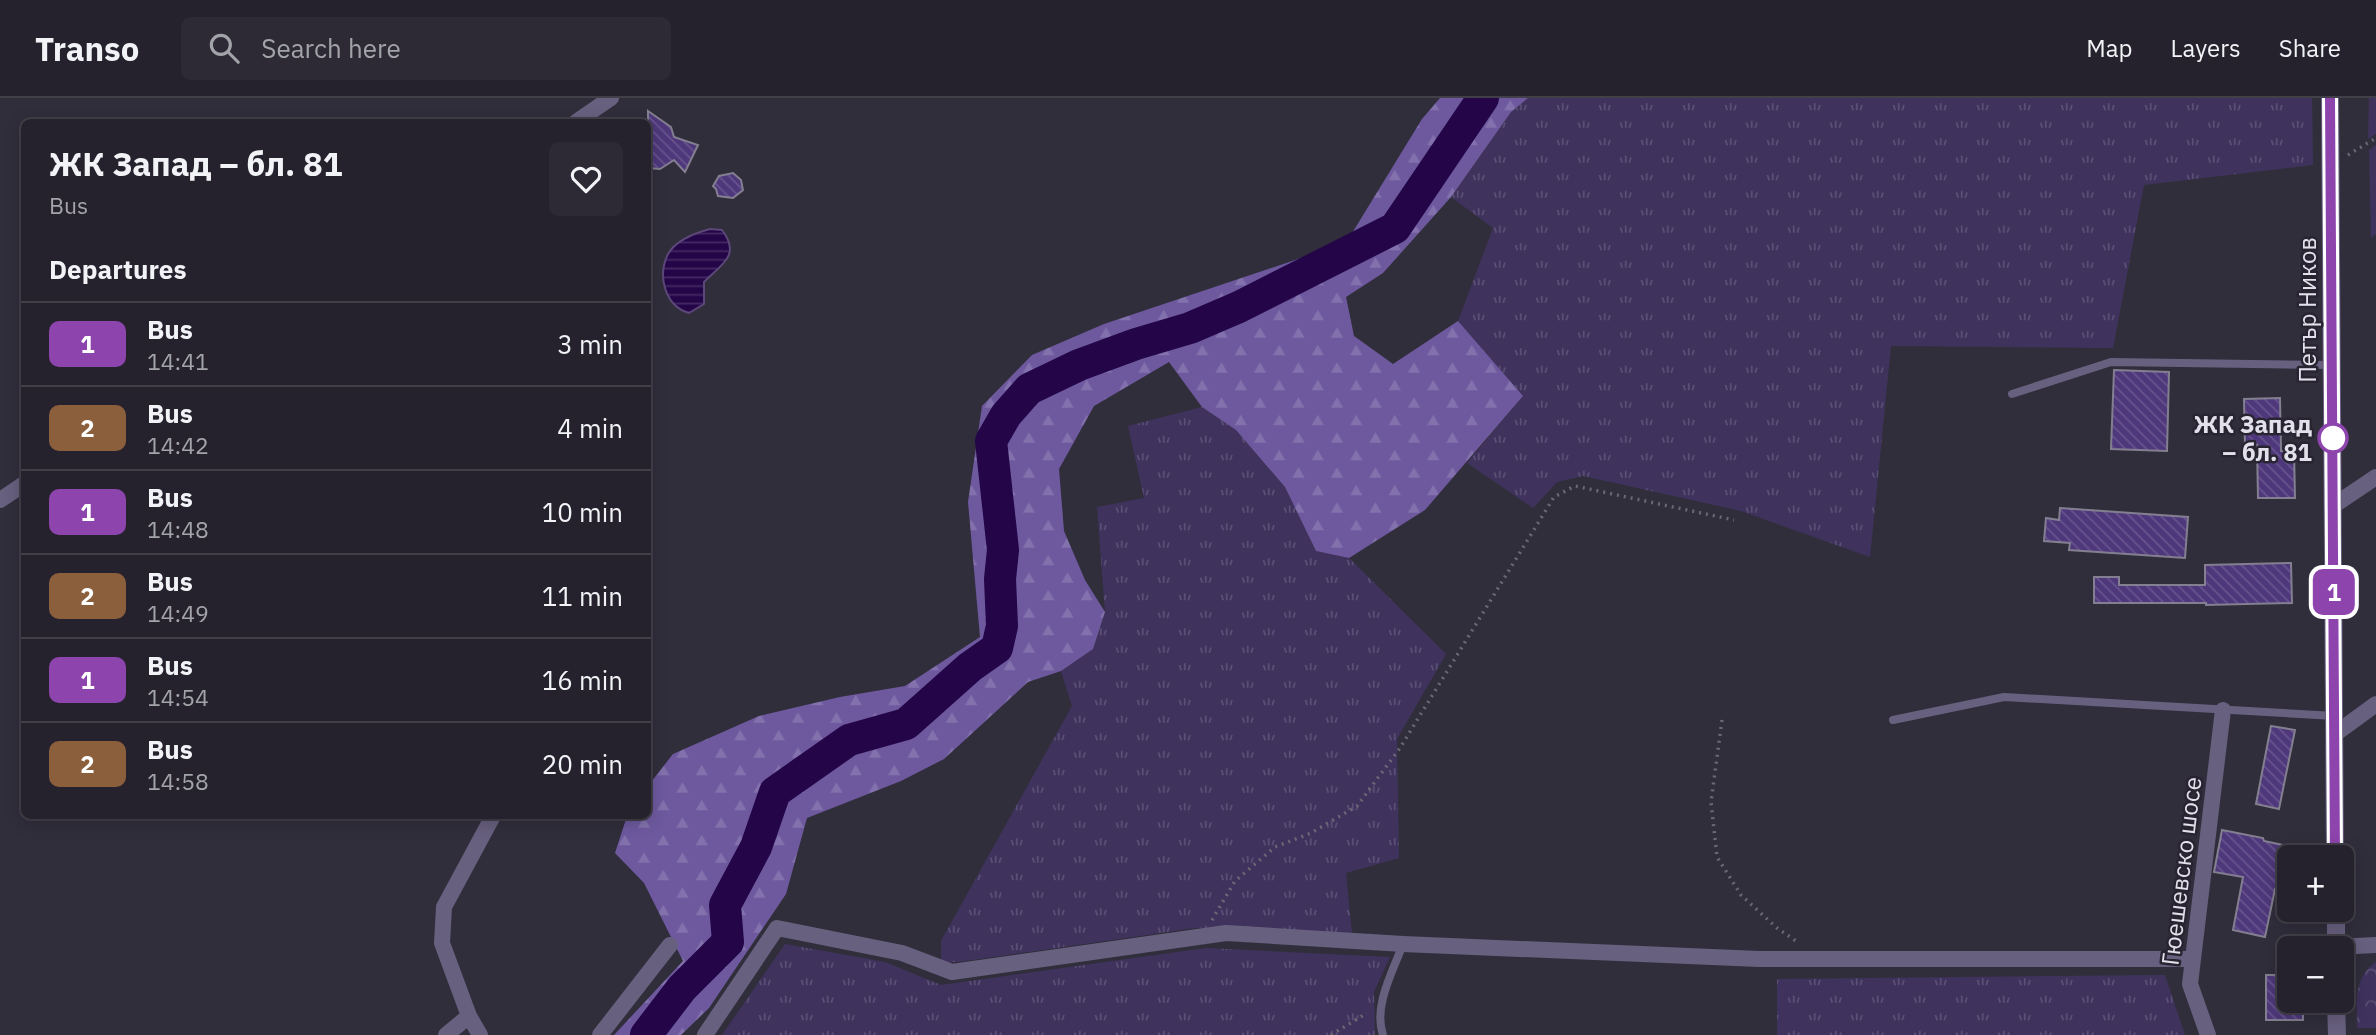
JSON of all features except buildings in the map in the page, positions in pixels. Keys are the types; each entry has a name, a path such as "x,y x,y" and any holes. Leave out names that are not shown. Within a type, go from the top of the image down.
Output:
{"street":[{"path":"580,119 611,98"},
{"name":"Петър Ников","path":"2330,98 2336,845"},
{"path":"2333,506 2376,477"},
{"path":"0,500 21,486"},
{"path":"2335,725 2376,704"},
{"name":"Гюешевско шосе","path":"2208,1035 2190,984 2223,710"},
{"path":"481,1035 468,1016 442,943 444,907 492,819"},
{"path":"705,1035 778,928 902,953 952,972 1226,933 1403,944 1759,959 2193,959"},
{"path":"600,1035 670,945"},
{"path":"2354,947 2376,945"},
{"path":"2336,1013 2337,1035"},
{"path":"446,1035 468,1016"}],"lane":[{"path":"2012,394 2111,362 2332,365"},
{"path":"1893,720 2004,697 2223,710 2335,725"},
{"path":"1384,1035 1380,1026 1381,1005 1403,944"}],"path":[{"path":"2331,165 2376,138"},
{"path":"1202,937 1235,881 1275,848 1311,833 1357,806 1400,748 1554,496 1575,486 1734,520"},
{"path":"1722,720 1711,803 1717,857 1741,895 1816,959"},
{"path":"1331,1035 1381,1005"}],"green space":[{"path":"1440,98 1528,98 1511,112 1451,197 1383,273 1346,297 1354,336 1393,364 1458,321 1523,396 1425,510 1349,558 1316,551 1285,487 1236,430 1202,407 1169,362 1094,406 1059,469 1064,531 1085,580 1105,612 1093,649 1061,671 1028,682 944,759 901,781 807,818 786,894 709,1008 681,1035 614,1035 683,961 644,883 615,853 626,819 651,819 651,782 673,754 759,716 840,697 905,686 980,637 968,502 982,406 1032,355 1104,324 1346,243 1422,119"},
{"path":"1528,98 2312,98 2313,165 2144,185 2113,348 1891,346 1870,557 1741,511 1583,476 1557,482 1533,508 1467,463 1523,396 1458,321 1493,228 1451,197 1511,112"},
{"path":"2369,98 2376,98 2376,134 2368,139"},
{"path":"2376,145 2376,234 2371,238 2369,150"},
{"path":"1202,407 1236,430 1285,487 1316,551 1349,558 1446,654 1397,739 1399,858 1346,873 1352,933 1195,928 958,962 941,962 941,941 1072,706 1061,671 1093,649 1105,612 1097,507 1144,498 1128,426"},
{"path":"785,944 885,962 941,985 1206,948 1390,957 1374,992 1375,1035 722,1035"},
{"path":"2376,962 2376,1028 2357,1028 2360,983 2363,975"},
{"path":"2165,975 2185,1035 1777,1035 1777,979"}],"shaded area":[{"path":"710,229 722,230 728,239 729,253 722,265 704,282 704,304 689,313 674,304 665,289 665,263 671,249 681,241"}],"waterway":[{"path":"646,1035 682,988 728,942 725,905 756,847 775,792 849,740 906,724 970,667 997,648 1002,626 1000,579 1003,550 991,441 1006,415 1029,389 1079,365 1190,328 1239,307 1395,228 1483,98"}],"bus line":[{"name":"1","path":"2330,98 2335,845"}],"place":[{"name":"ЖК Запад – бл. 81","path":"2333,438"}]}
